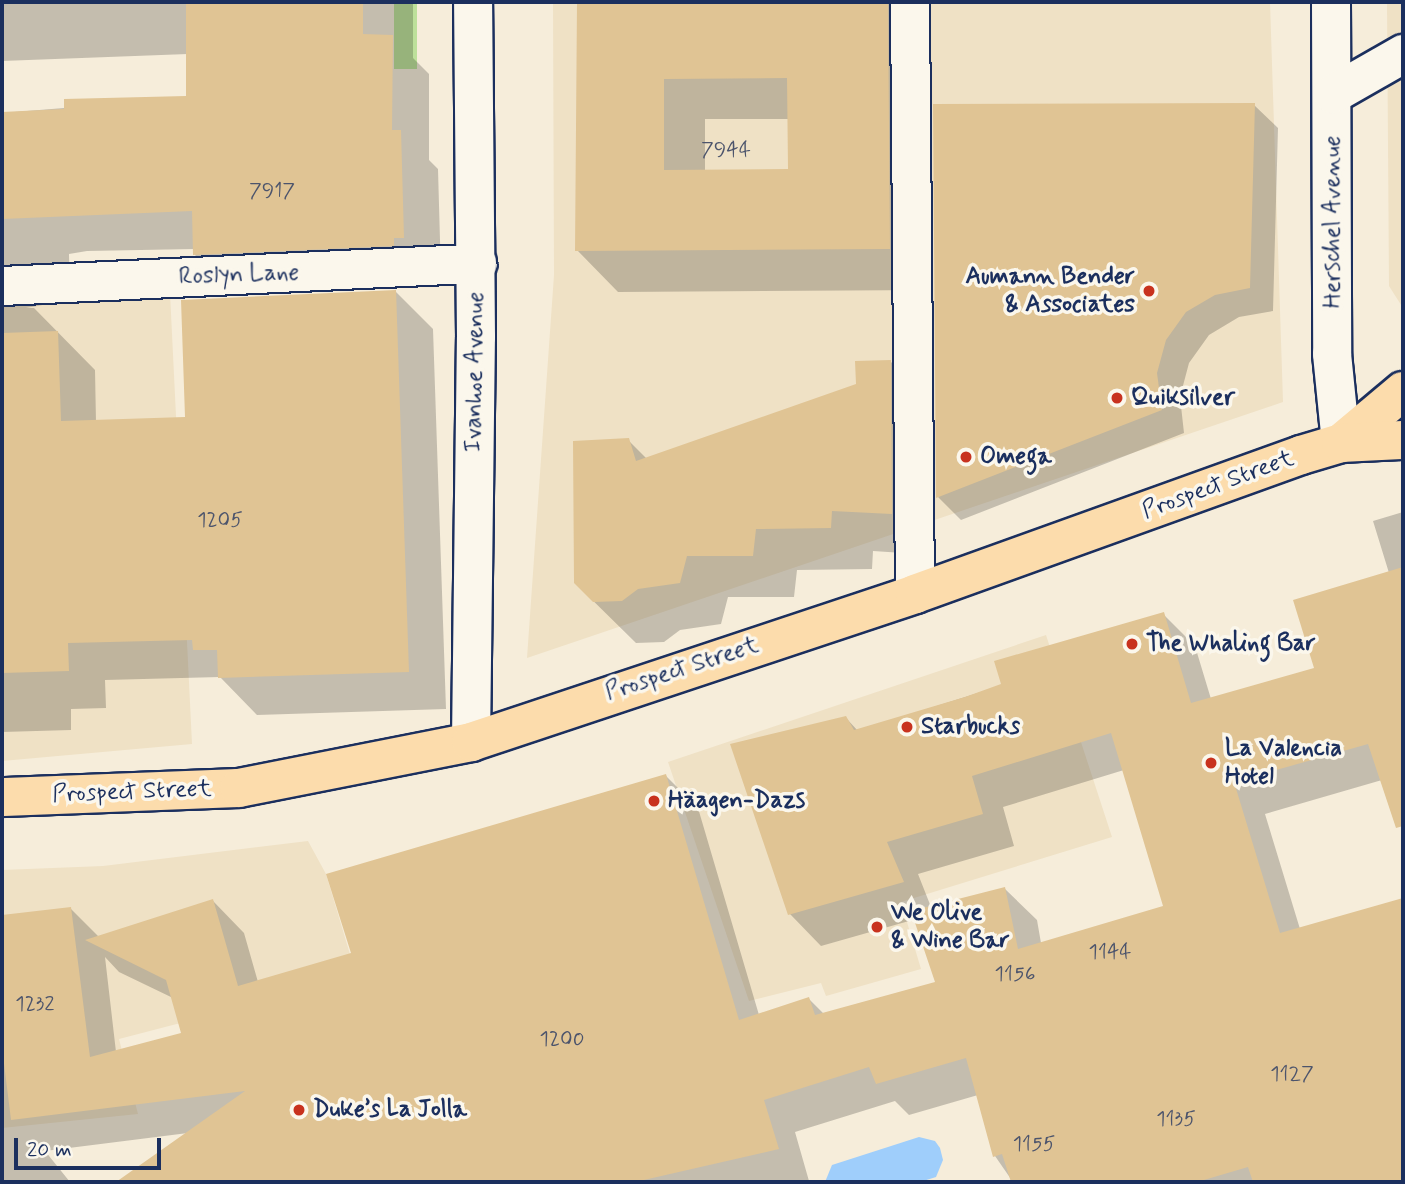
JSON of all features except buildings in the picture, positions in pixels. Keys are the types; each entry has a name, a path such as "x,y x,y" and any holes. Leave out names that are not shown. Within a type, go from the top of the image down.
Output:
{"main road":[{"name":"Prospect Street","path":"1341,443 1403,391"},
{"name":"Prospect Street","path":"2,797 239,788 471,742 915,594 1341,443 1403,440"}],"street":[{"name":"Ivanhoe Avenue","path":"471,742 477,264 473,2"},
{"path":"910,2 915,594"},
{"name":"Herschel Avenue","path":"1332,2 1332,354 1341,443"},
{"path":"1333,94 1403,54"},
{"name":"Roslyn Lane","path":"2,286 477,264"}],"shaded area":[{"path":"553,2 1270,2 1283,402 527,658 554,275"},
{"path":"1387,2 1403,2 1403,308 1389,286"},
{"path":"2,287 170,293 192,744 2,761"},
{"path":"1046,635 1112,837 901,902 921,969 826,996 821,983 749,1001 668,762"},
{"path":"308,841 326,874 418,1182 292,1182 242,1007 119,1039 138,1114 2,1128 2,870 103,866"}],"green space":[{"path":"394,2 417,2 417,69 394,69"}],"water":[{"path":"919,1137 935,1141 940,1148 943,1160 936,1177 920,1182 825,1182 832,1165"}],"place":[{"name":"Aumann Bender & Associates","path":"1149,291"},
{"name":"Quiksilver","path":"1117,398"},
{"name":"Omega","path":"966,457"},
{"name":"The Whaling Bar","path":"1132,644"},
{"name":"Starbucks","path":"907,727"},
{"name":"La Valencia Hotel","path":"1211,763"},
{"name":"Häagen-Dazs","path":"654,801"},
{"name":"We Olive & Wine Bar","path":"877,927"},
{"name":"Duke’s La Jolla","path":"299,1110"}]}
